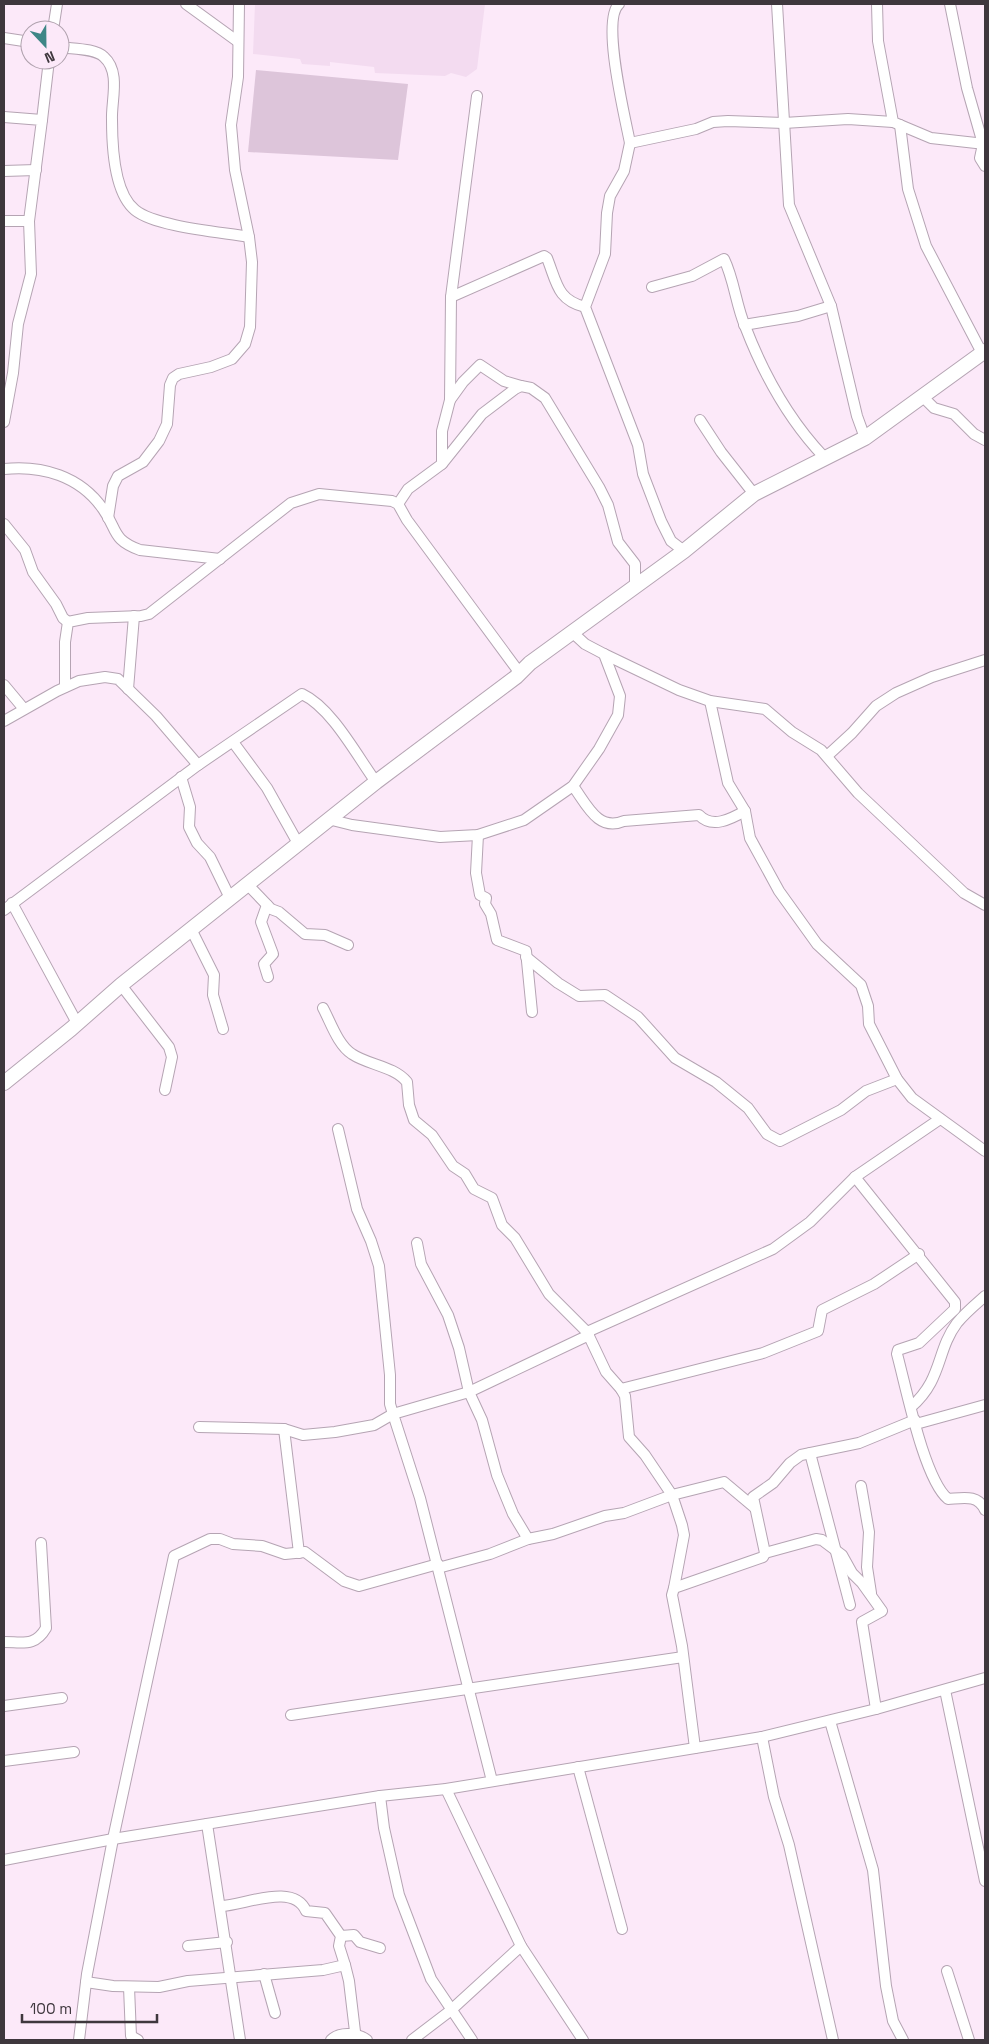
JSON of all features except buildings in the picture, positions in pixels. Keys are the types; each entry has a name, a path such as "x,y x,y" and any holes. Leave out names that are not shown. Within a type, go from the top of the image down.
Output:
{"street":[{"path":"55,20 57,4"},
{"path":"186,4 238,41"},
{"path":"108,518 113,486 118,476 143,462 159,441 167,424 170,385 173,378 179,374 211,367 232,359 245,344 250,327 252,262 249,237 235,170 231,125 238,77 239,4"},
{"path":"776,4 789,206 831,306 855,406 865,438"},
{"path":"4,1083 121,985 332,820 376,782 635,585 684,551 754,494 824,457 865,438 984,352 926,246 908,188 897,123 878,41 877,4"},
{"path":"950,4 967,88 984,144 980,158 985,166"},
{"path":"613,6 611,37 630,143 624,171 610,196 607,213 605,254 585,307 638,445 643,474 662,522 671,541 684,551"},
{"path":"4,38 20,40"},
{"path":"70,49 98,53 108,62 114,81 112,119 117,174 124,196 134,209 159,221 249,237"},
{"path":"4,422 9,372 18,324 31,274 29,221 48,70"},
{"path":"442,464 442,431 450,400 451,297 476,96"},
{"path":"4,117 42,120"},
{"path":"630,143 696,129 712,122 784,123 848,119 897,123 931,138 984,144"},
{"path":"4,171 36,170"},
{"path":"4,221 29,221"},
{"path":"451,297 544,256 548,258 562,296 570,303 585,307"},
{"path":"652,287 692,276 724,260 744,325 779,397 807,439 824,457"},
{"path":"744,325 798,316 831,306"},
{"path":"450,400 462,382 480,366 504,381 531,388 545,398 600,487 608,505 618,542 634,564 635,585"},
{"path":"398,504 408,489 442,464 482,414 521,386"},
{"path":"923,397 934,408 954,414 974,434 985,440"},
{"path":"700,420 721,452 754,494"},
{"path":"4,469 35,469 74,480 99,504 117,536 128,545 140,550 220,559"},
{"path":"4,524 25,550 33,572 56,604 63,618 68,622 88,618 149,614 292,503 306,496 319,494 392,501 398,504 519,672"},
{"path":"128,689 134,616"},
{"path":"64,687 68,622"},
{"path":"573,633 585,644 679,690 710,701 765,708 792,732 827,756 858,793 964,892 985,905"},
{"path":"332,820 352,826 440,837 478,835 524,820 573,786 599,749 618,715 620,696 604,654"},
{"path":"827,756 852,733 876,706 896,693 932,677 985,660"},
{"path":"4,721 64,687 79,681 105,677 118,679 156,716 198,765"},
{"path":"4,685 24,709"},
{"path":"76,1022 8,906 198,765 302,694 312,698 327,714 376,782"},
{"path":"710,701 728,783 745,811 750,838 779,891 818,944 861,985 866,996 869,1024 897,1079 912,1098 985,1151"},
{"path":"233,742 267,788 299,845"},
{"path":"181,778 190,807 189,827 197,843 210,857 230,898"},
{"path":"573,786 601,822 614,825 624,821 699,815 703,820 712,823 730,820 745,811"},
{"path":"478,835 476,873 480,895 486,898 485,904 491,914 496,940 508,945 524,948 532,1012"},
{"path":"248,885 267,905 284,915 305,934 325,935 348,945"},
{"path":"267,905 261,922 272,954 264,964 268,977"},
{"path":"191,930 214,975 213,995 223,1029"},
{"path":"526,957 558,983 579,996 605,995 638,1017 675,1058 716,1082 748,1108 767,1134 780,1141 841,1110 866,1091 897,1079"},
{"path":"121,985 169,1048 172,1057 165,1090"},
{"path":"323,1008 343,1046 352,1055 404,1079 409,1086 409,1105 414,1120 432,1135 453,1166 465,1174 474,1189 492,1198 502,1225 516,1238 549,1294 588,1334 606,1372 621,1388 625,1396 629,1437 645,1455 672,1496 684,1535 672,1595 683,1657 695,1748"},
{"path":"199,1427 284,1429 303,1435 335,1432 374,1425 393,1414 469,1392 588,1334 773,1249 810,1222 855,1177 940,1119"},
{"path":"338,1129 356,1209 371,1241 379,1266 390,1375 390,1404 420,1498 492,1781"},
{"path":"855,1177 888,1220 919,1254 955,1302 956,1306 919,1343 897,1352 928,1468 940,1492 948,1499 973,1498 980,1500 985,1510"},
{"path":"417,1243 422,1264 448,1315 469,1392 482,1420 497,1475 513,1514 528,1539"},
{"path":"621,1388 763,1353 818,1332 822,1310 874,1284 919,1254"},
{"path":"911,1407 923,1396 933,1381 957,1324 985,1296"},
{"path":"765,1553 753,1497 773,1483 790,1463 801,1455 859,1443 916,1422 985,1405"},
{"path":"284,1429 300,1553"},
{"path":"810,1453 850,1605"},
{"path":"79,2040 86,1982 113,1839 174,1556 210,1539 220,1539 233,1544 262,1546 285,1554 309,1554 332,1574 344,1581 359,1586 490,1554 528,1539 553,1534 577,1525 624,1513 672,1496 724,1482 754,1508"},
{"path":"860,1486 869,1532 868,1567 871,1594"},
{"path":"674,1588 758,1559 765,1553 818,1539 842,1555 852,1573 871,1594 882,1612 862,1622 876,1709"},
{"path":"4,1642 33,1642 41,1636 46,1628 41,1543"},
{"path":"291,1716 683,1657"},
{"path":"4,1860 113,1839 380,1796 446,1789 762,1736 830,1721 985,1678"},
{"path":"945,1690 983,1862 985,1882"},
{"path":"4,1706 62,1698"},
{"path":"830,1721 873,1870 886,1986 894,2021 903,2040"},
{"path":"762,1736 774,1797 789,1845 833,2040"},
{"path":"4,1761 74,1752"},
{"path":"578,1767 622,1929"},
{"path":"446,1789 521,1946 583,2040"},
{"path":"380,1796 384,1828 399,1895 430,1979 450,2011 472,2040"},
{"path":"207,1824 227,1942 240,2040"},
{"path":"221,1906 236,1905 275,1896 294,1897 303,1902 306,1911 326,1913 342,1936 340,1946 350,1981 356,2038"},
{"path":"342,1936 354,1935 360,1942 380,1948"},
{"path":"188,1946 227,1942"},
{"path":"412,2040 450,2011 521,1946"},
{"path":"86,1982 129,1987 159,1987 188,1981 323,1970 345,1965"},
{"path":"947,1972 969,2040"},
{"path":"264,1974 275,2013"},
{"path":"129,1987 131,2036 138,2040"},
{"path":"331,2040 342,2035 356,2038 360,2035 367,2040"}],"shaded area":[{"path":"255,4 485,4 477,69 466,77 451,73 445,76 375,73 374,67 330,62 330,66 302,64 300,59 253,54"},
{"path":"256,70 408,84 398,160 248,152"}]}
